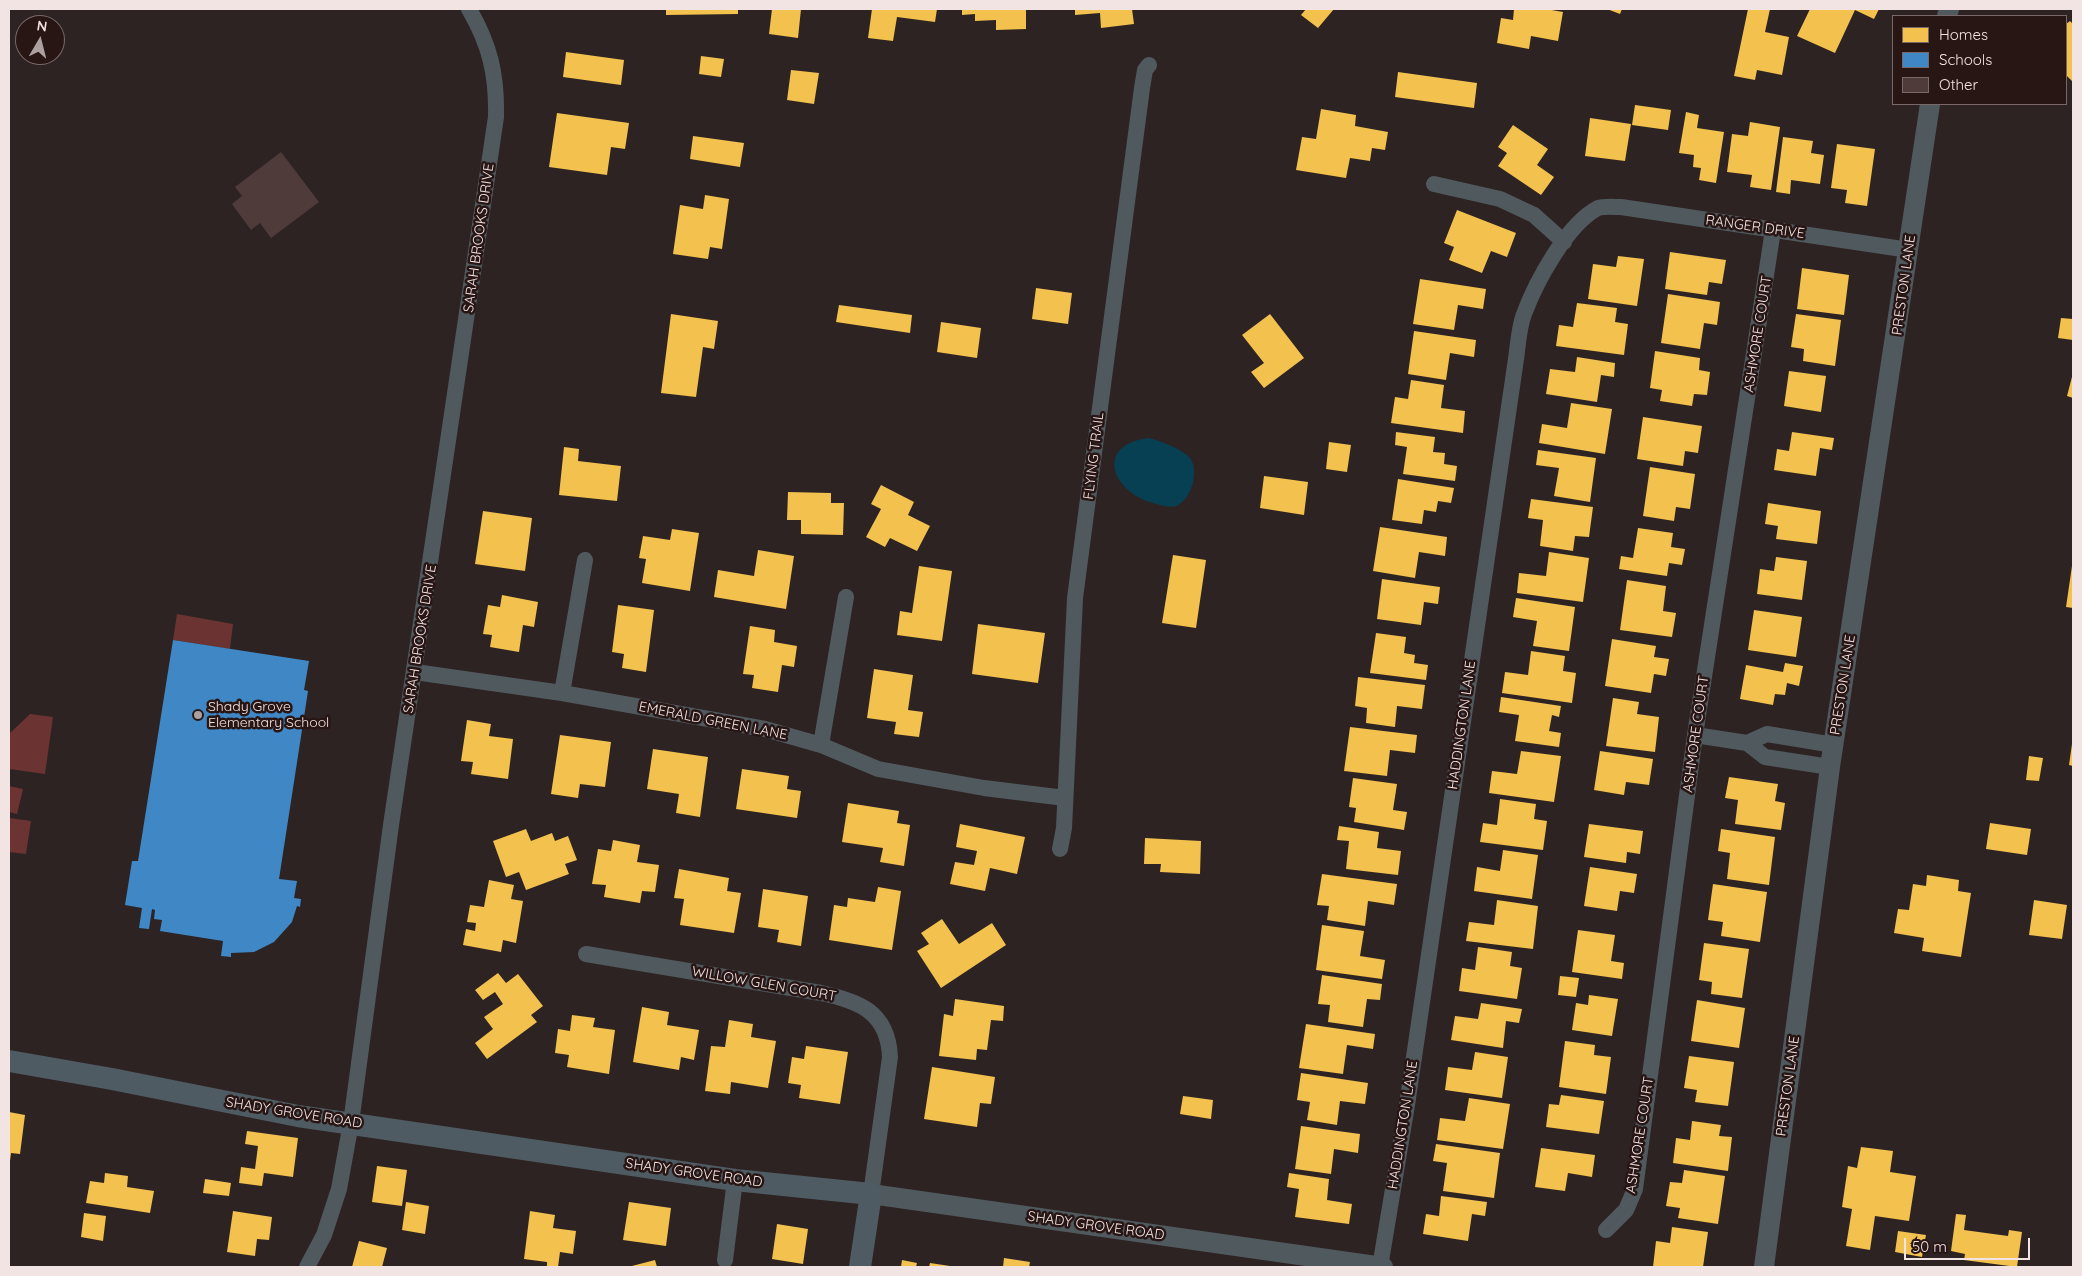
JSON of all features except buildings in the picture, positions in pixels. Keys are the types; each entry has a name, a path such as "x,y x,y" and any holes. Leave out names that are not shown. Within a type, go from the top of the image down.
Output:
{"main road":[{"name":"SHADY GROVE ROAD","path":"9,1062 112,1079 298,1116 735,1180 871,1194"},
{"path":"860,1267 871,1194"}],"street":[{"name":"SARAH BROOKS DRIVE","path":"307,1267 324,1235 339,1190 351,1123 391,825 496,117 497,84 491,58 469,9"},
{"name":"FLYING TRAIL","path":"1060,849 1064,828 1076,598 1143,82 1149,65"},
{"name":"PRESTON LANE","path":"1764,1267 1830,767 1930,105"},
{"path":"1434,184 1500,199 1534,215 1564,242"},
{"name":"RANGER DRIVE","path":"1600,207 1621,208 1909,250"},
{"name":"HADDINGTON LANE","path":"1381,1267 1524,315 1544,274 1564,242 1583,219 1600,207"},
{"name":"ASHMORE COURT","path":"1606,1230 1626,1210 1635,1189 1696,735 1773,230"},
{"path":"562,693 584,560"},
{"path":"821,745 846,597"},
{"name":"EMERALD GREEN LANE","path":"415,672 562,693 765,729 821,745 878,769 906,776 1065,798"},
{"path":"1746,743 1767,734 1834,745"},
{"path":"1696,735 1746,743 1765,757 1830,767"},
{"name":"WILLOW GLEN COURT","path":"586,954 820,993 848,999 868,1010 881,1023 889,1040 890,1056 871,1194"},
{"path":"725,1260 735,1180"},
{"name":"SHADY GROVE ROAD","path":"871,1194 1381,1267"}],"shaded area":[{"path":"177,614 233,624 230,649 173,640"},
{"path":"30,714 53,717 45,774 9,769 9,734"},
{"path":"9,786 23,789 17,814 9,812"},
{"path":"9,818 31,821 26,854 9,852"}],"water":[{"path":"1149,438 1175,448 1188,456 1192,461 1194,468 1193,483 1182,503 1176,506 1164,506 1142,499 1129,491 1120,481 1115,470 1115,460 1120,450 1131,442"}],"place":[{"name":"Shady Grove Elementary School","path":"198,715"}]}
